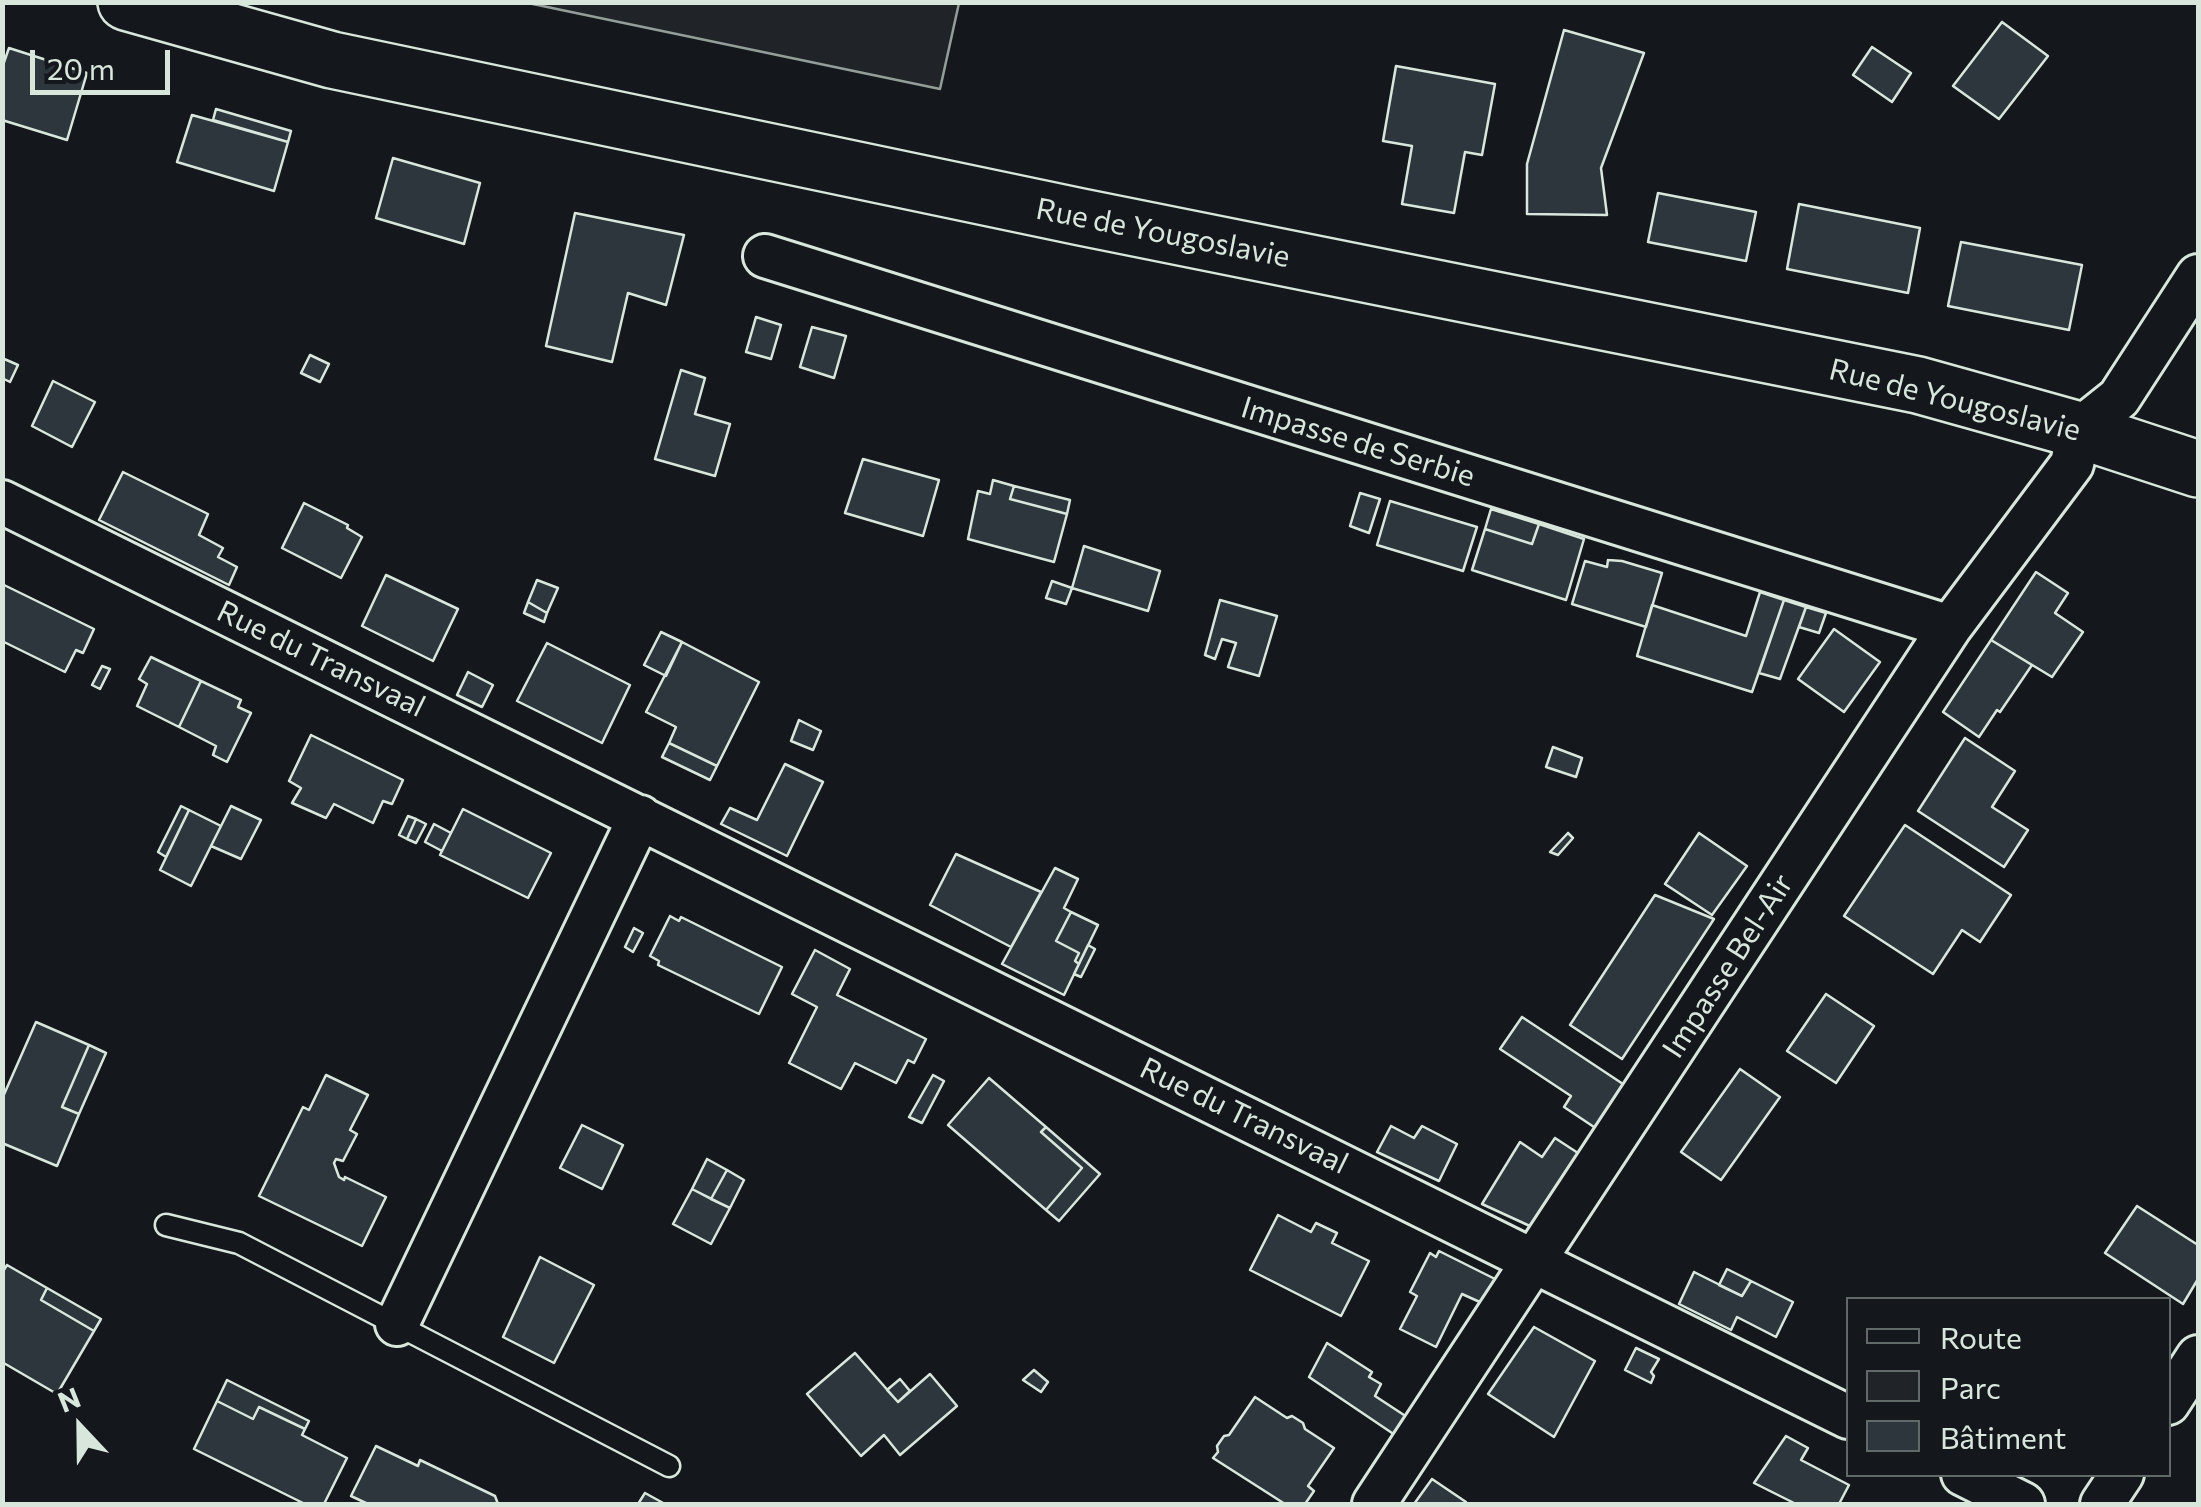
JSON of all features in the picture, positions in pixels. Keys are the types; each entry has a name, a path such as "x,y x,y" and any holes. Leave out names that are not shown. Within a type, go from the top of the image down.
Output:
{"main road":[{"name":"Rue de Yougoslavie","path":"126,2 332,60 1918,386 2080,430 2198,469"}],"street":[{"name":"Impasse de Serbie","path":"765,256 1950,627"},
{"path":"2080,430 2119,398 2198,276"},
{"name":"Impasse Bel-Air","path":"1374,1504 1950,627 2072,464 2080,430"},
{"name":"Rue du Transvaal","path":"2,502 1846,1417"},
{"path":"397,1324 640,816"},
{"path":"2171,1398 2198,1357"},
{"path":"1969,1477 2023,1504"},
{"path":"2102,1504 2120,1477"}],"lane":[{"path":"166,1225 239,1243 670,1466"}],"green space":[{"path":"959,2 940,89 528,3"}],"building":[{"path":"2002,22 2048,56 1999,119 1953,86"},
{"path":"1564,30 1644,53 1601,168 1607,215 1527,214 1527,164"},
{"path":"1872,47 1911,73 1892,102 1853,75"},
{"path":"9,48 87,73 67,140 2,120 2,68"},
{"path":"1396,66 1495,84 1482,155 1465,152 1454,213 1402,204 1412,146 1383,141"},
{"path":"216,109 291,131 288,142 213,120"},
{"path":"192,115 288,142 274,191 177,162"},
{"path":"393,158 480,183 464,244 376,218"},
{"path":"1658,193 1756,212 1746,261 1648,242"},
{"path":"1799,204 1920,228 1908,293 1787,269"},
{"path":"575,213 684,235 666,305 628,293 612,362 546,346"},
{"path":"1961,242 2082,265 2069,330 1948,306"},
{"path":"756,317 781,325 771,359 746,352"},
{"path":"812,327 846,336 834,378 800,367"},
{"path":"310,355 329,364 320,382 301,373"},
{"path":"2,358 18,365 10,382 2,378"},
{"path":"681,370 705,378 695,414 730,424 715,476 655,459"},
{"path":"53,381 95,402 72,447 32,426"},
{"path":"863,459 939,480 923,536 845,513"},
{"path":"123,472 208,514 199,535 223,548 218,557 237,567 229,585 99,520"},
{"path":"993,480 1014,486 1010,499 1067,514 1054,562 968,539 978,491 990,494"},
{"path":"1014,486 1070,500 1067,514 1010,499"},
{"path":"1360,493 1380,499 1369,533 1350,526"},
{"path":"1390,501 1477,527 1463,571 1377,545"},
{"path":"304,503 348,525 362,537 341,578 282,548"},
{"path":"1491,509 1539,524 1532,544 1485,529"},
{"path":"1539,524 1584,539 1566,600 1472,570 1485,529 1532,544"},
{"path":"1084,546 1160,571 1148,611 1072,588"},
{"path":"1608,560 1662,573 1646,627 1572,604 1585,561 1607,567"},
{"path":"2036,572 2068,593 2055,613 2083,632 2052,677 1991,640"},
{"path":"386,575 458,609 433,661 362,626"},
{"path":"537,580 558,588 547,613 528,602"},
{"path":"1052,581 1072,588 1066,604 1046,598"},
{"path":"2,584 94,629 83,653 76,650 65,672 2,641"},
{"path":"1760,592 1784,600 1752,692 1637,656 1652,605 1746,636"},
{"path":"1220,600 1277,616 1259,676 1228,667 1236,643 1222,639 1215,659 1205,655"},
{"path":"1784,600 1806,607 1780,679 1759,673"},
{"path":"528,602 547,613 544,622 524,613"},
{"path":"1806,607 1826,613 1819,633 1799,627"},
{"path":"1834,629 1880,662 1844,712 1798,679"},
{"path":"661,632 682,642 666,676 644,665"},
{"path":"1991,640 2032,665 1979,737 1943,712"},
{"path":"682,642 759,682 717,766 669,743 676,727 646,712"},
{"path":"547,643 630,685 602,743 517,701"},
{"path":"151,657 201,681 179,727 137,706 147,684 139,679"},
{"path":"102,666 110,669 100,689 92,685"},
{"path":"468,672 493,685 482,707 457,695"},
{"path":"201,681 241,700 238,707 251,713 227,762 213,755 216,746 179,727"},
{"path":"799,720 821,731 813,750 791,741"},
{"path":"311,735 403,780 392,804 383,801 373,823 334,804 326,818 292,803 301,788 289,781"},
{"path":"1965,738 2015,771 1992,807 2028,830 2004,867 1918,811"},
{"path":"669,743 717,766 710,780 662,757"},
{"path":"1553,747 1582,758 1576,777 1546,767"},
{"path":"785,764 823,782 787,856 721,824 730,808 757,820"},
{"path":"181,806 189,810 166,857 158,852"},
{"path":"231,806 261,820 241,859 211,846"},
{"path":"463,809 551,853 528,898 440,855"},
{"path":"189,810 221,826 191,886 160,870"},
{"path":"408,816 416,819 407,839 399,835"},
{"path":"416,819 426,824 416,843 407,839"},
{"path":"434,824 451,833 442,851 425,842"},
{"path":"1905,825 2011,895 1980,942 1962,930 1933,974 1844,916"},
{"path":"1568,833 1573,838 1558,855 1550,852"},
{"path":"1699,833 1747,866 1712,915 1665,884"},
{"path":"956,854 1041,892 1011,947 930,905"},
{"path":"1055,868 1078,879 1064,908 1071,912 1056,941 1079,953 1075,961 1079,964 1064,995 1002,964"},
{"path":"1655,895 1714,919 1622,1059 1570,1025"},
{"path":"1071,912 1098,925 1079,964 1075,961 1079,953 1056,941"},
{"path":"670,916 679,921 681,917 782,967 759,1014 658,965 659,961 650,956"},
{"path":"634,928 643,933 633,952 625,947"},
{"path":"1088,945 1095,949 1081,977 1074,974"},
{"path":"815,950 850,969 837,995 926,1039 914,1063 908,1060 896,1083 855,1063 841,1089 789,1063 817,1007 792,994"},
{"path":"1826,994 1874,1026 1836,1083 1787,1051"},
{"path":"1522,1017 1626,1086 1597,1129 1564,1107 1571,1096 1500,1049"},
{"path":"36,1022 89,1045 62,1107 79,1114 57,1166 2,1143 2,1099"},
{"path":"89,1045 106,1053 79,1114 62,1107"},
{"path":"1740,1069 1780,1097 1721,1180 1681,1152"},
{"path":"326,1075 368,1095 350,1130 357,1134 343,1161 336,1159 334,1163 339,1177 386,1197 362,1246 259,1196 303,1107 309,1110"},
{"path":"933,1075 944,1081 922,1123 909,1117"},
{"path":"989,1078 1046,1127 1041,1132 1082,1168 1046,1210 948,1125"},
{"path":"582,1125 623,1145 602,1189 560,1168"},
{"path":"1391,1126 1414,1138 1422,1126 1457,1144 1439,1181 1377,1152"},
{"path":"1046,1127 1100,1174 1059,1221 1046,1210 1082,1168 1041,1132"},
{"path":"1555,1138 1581,1155 1532,1227 1482,1204 1520,1142 1542,1157"},
{"path":"707,1159 727,1170 711,1199 692,1189"},
{"path":"727,1170 744,1180 730,1208 711,1199"},
{"path":"692,1189 730,1208 711,1244 673,1224"},
{"path":"2137,1206 2198,1245 2198,1279 2183,1304 2105,1253"},
{"path":"1278,1215 1311,1232 1316,1223 1337,1233 1332,1243 1369,1261 1341,1316 1250,1270"},
{"path":"1439,1251 1497,1280 1482,1303 1462,1294 1436,1347 1400,1329 1417,1296 1410,1292 1430,1253 1436,1257"},
{"path":"540,1257 594,1285 554,1363 503,1337"},
{"path":"7,1265 47,1288 41,1300 94,1331 57,1394 2,1362 2,1273"},
{"path":"1727,1269 1751,1281 1742,1296 1719,1285"},
{"path":"1694,1272 1742,1296 1751,1281 1793,1302 1776,1337 1737,1317 1731,1330 1679,1304"},
{"path":"47,1288 101,1319 94,1331 41,1300"},
{"path":"1534,1327 1595,1361 1554,1437 1488,1394"},
{"path":"1327,1343 1372,1372 1369,1377 1381,1384 1375,1396 1407,1417 1395,1435 1309,1377"},
{"path":"1636,1348 1659,1359 1651,1372 1651,1383 1625,1370"},
{"path":"855,1353 898,1402 930,1374 957,1406 900,1455 884,1435 861,1456 807,1394"},
{"path":"1034,1370 1048,1382 1041,1392 1023,1380"},
{"path":"900,1379 910,1391 898,1402 887,1390"},
{"path":"227,1380 309,1421 305,1429 259,1407 253,1419 217,1401"},
{"path":"1255,1397 1287,1418 1292,1416 1303,1423 1305,1429 1334,1448 1308,1486 1314,1491 1305,1504 1285,1504 1213,1458 1217,1446"},
{"path":"217,1401 253,1419 259,1407 305,1429 302,1435 347,1458 324,1504 305,1504 194,1449"},
{"path":"1786,1436 1808,1448 1801,1460 1849,1485 1839,1504 1796,1504 1754,1483"},
{"path":"376,1446 418,1466 420,1460 495,1496 498,1504 368,1504 351,1496"},
{"path":"1432,1479 1466,1502 1414,1504"},
{"path":"645,1493 665,1504 638,1504"}]}
